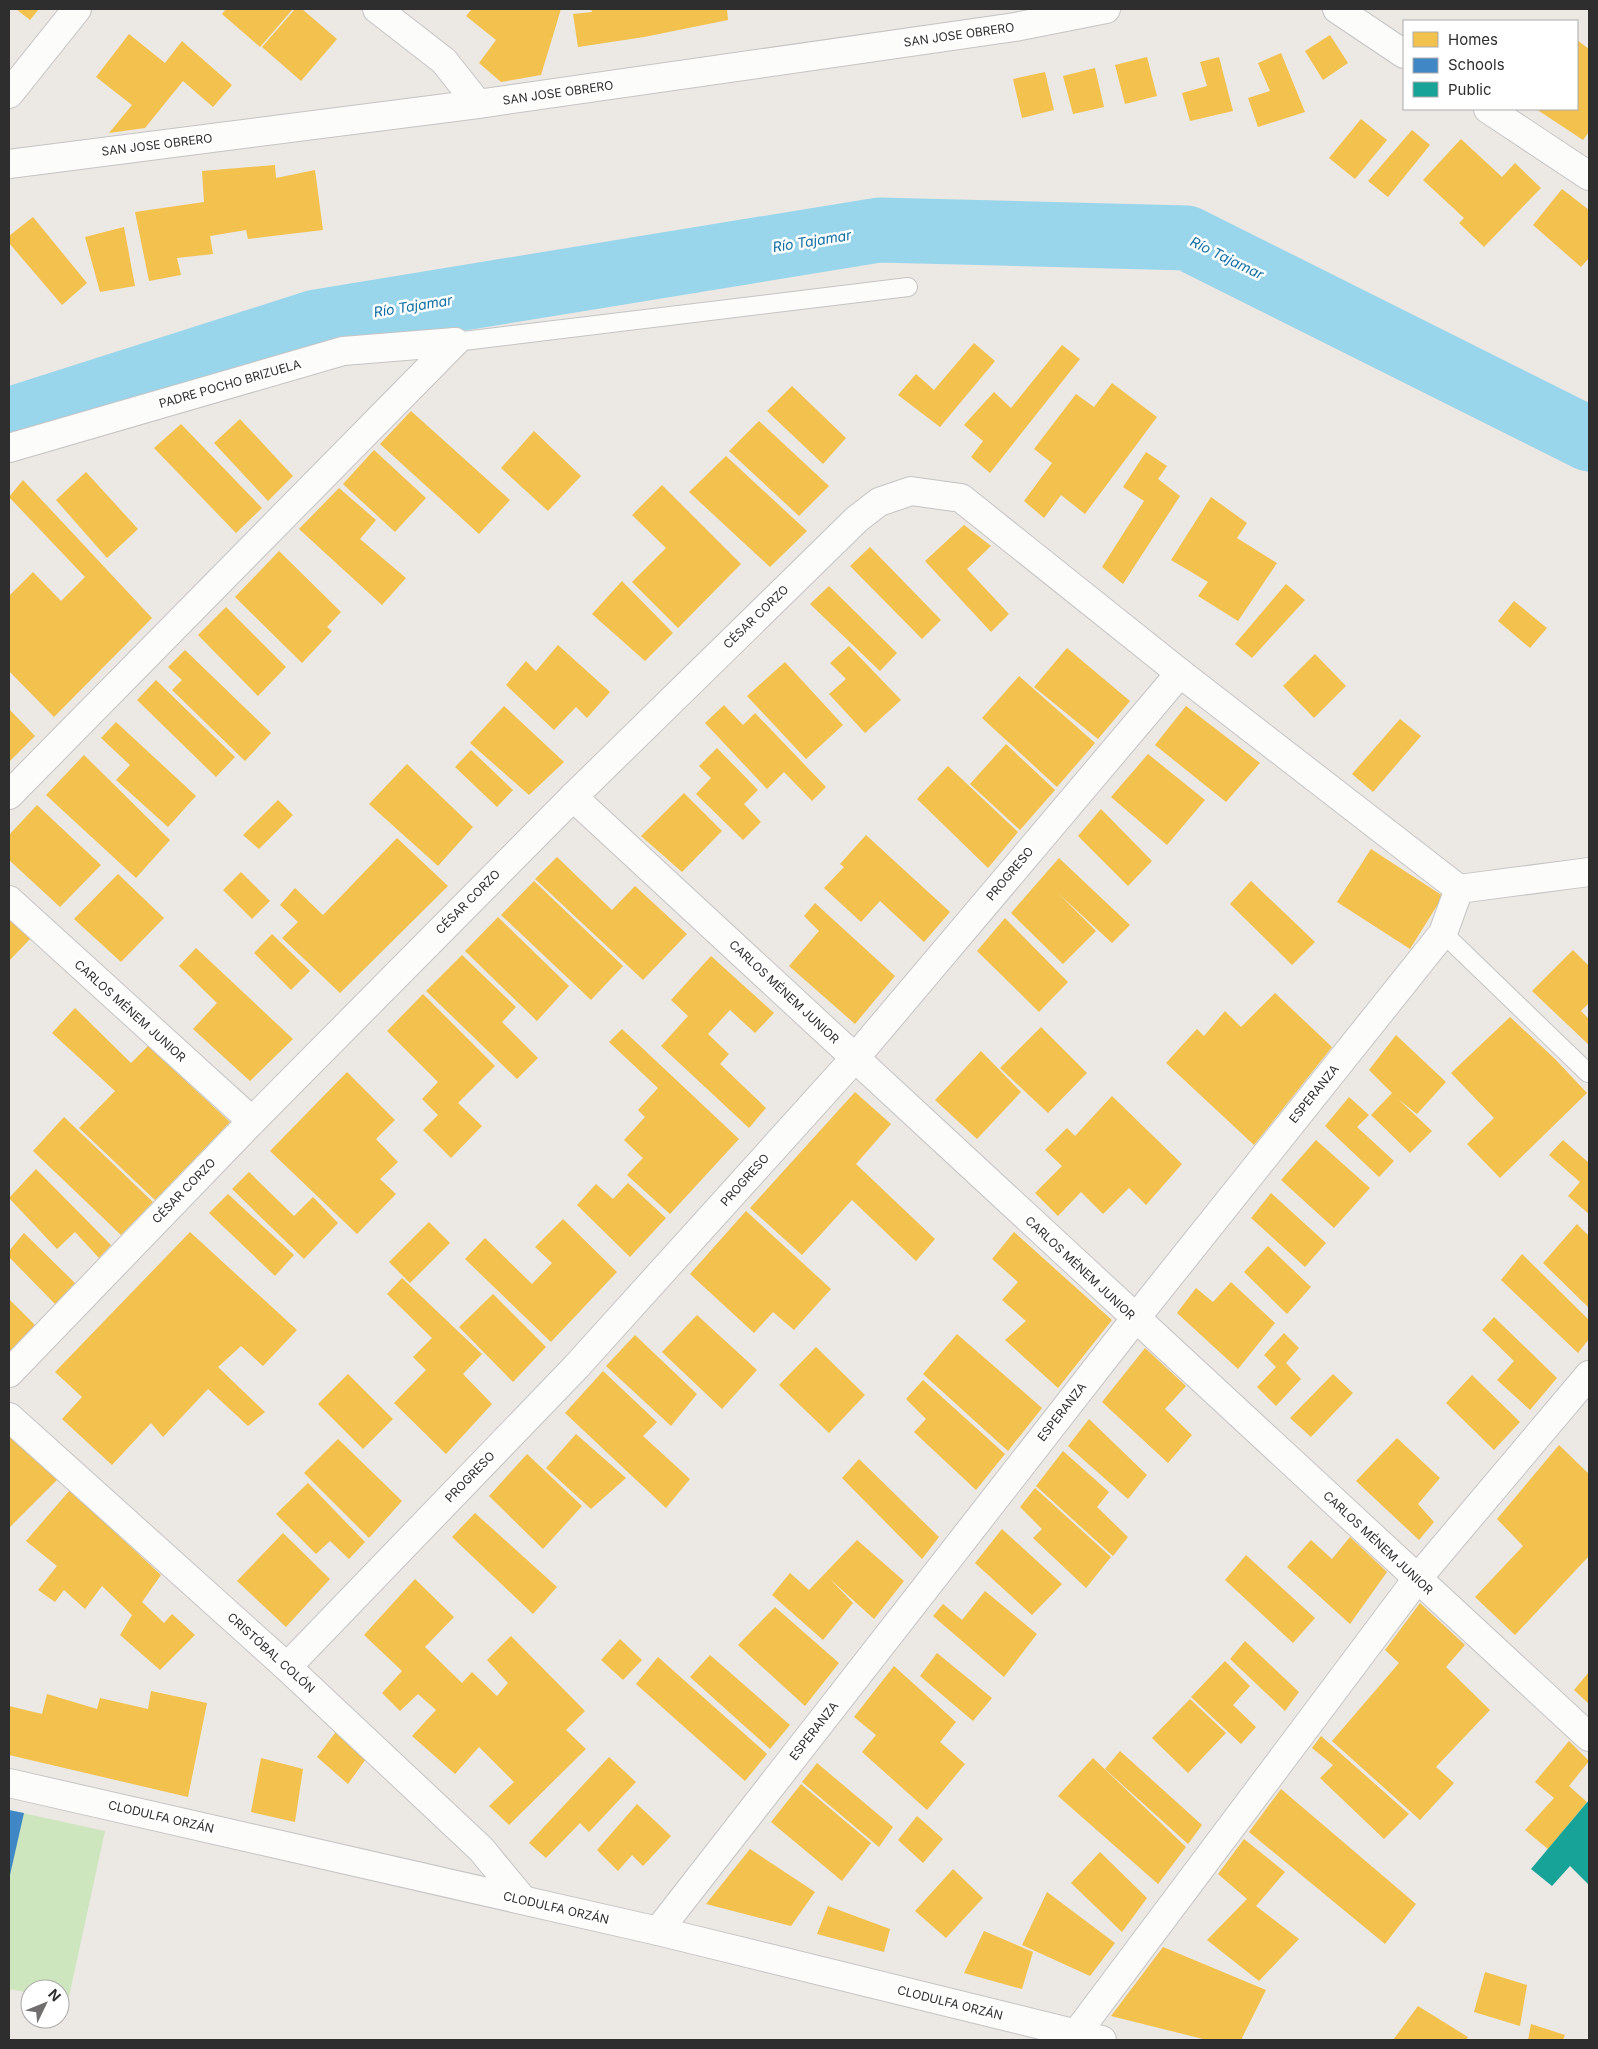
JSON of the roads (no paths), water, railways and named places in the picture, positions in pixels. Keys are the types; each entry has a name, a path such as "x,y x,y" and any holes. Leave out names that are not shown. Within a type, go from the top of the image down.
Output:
{"street":[{"path":"9,94 77,9"},
{"path":"377,9 444,61 478,104"},
{"name":"SAN JOSE OBRERO","path":"9,164 478,104 1015,27 1106,9"},
{"path":"1337,9 1403,53"},
{"path":"1490,110 1589,176"},
{"path":"9,795 455,342"},
{"name":"PADRE POCHO BRIZUELA","path":"9,448 343,351 455,342"},
{"name":"CÉSAR CORZO","path":"9,1373 252,1121 573,797 857,519 879,502 911,492 961,498 1180,673"},
{"path":"1180,673 1459,889 1589,872"},
{"name":"PROGRESO","path":"287,1667 576,1367 855,1058 1180,673"},
{"name":"CARLOS MÉNEM JUNIOR","path":"573,797 1589,1738"},
{"name":"ESPERANZA","path":"658,1931 1135,1319 1443,933 1459,889"},
{"name":"CARLOS MÉNEM JUNIOR","path":"9,900 252,1121"},
{"path":"1089,2037 1417,1579 1589,1375"},
{"name":"CRISTÓBAL COLÓN","path":"9,1417 287,1667 481,1849 523,1900"},
{"name":"CLODULFA ORZÁN","path":"9,1783 658,1931 1089,2037"}],"lane":[{"path":"455,342 908,287"},
{"path":"1443,933 1588,1073"}],"waterway":[{"name":"Río Tajamar","path":"9,420 316,322 879,230 1187,238 1589,439"}]}
